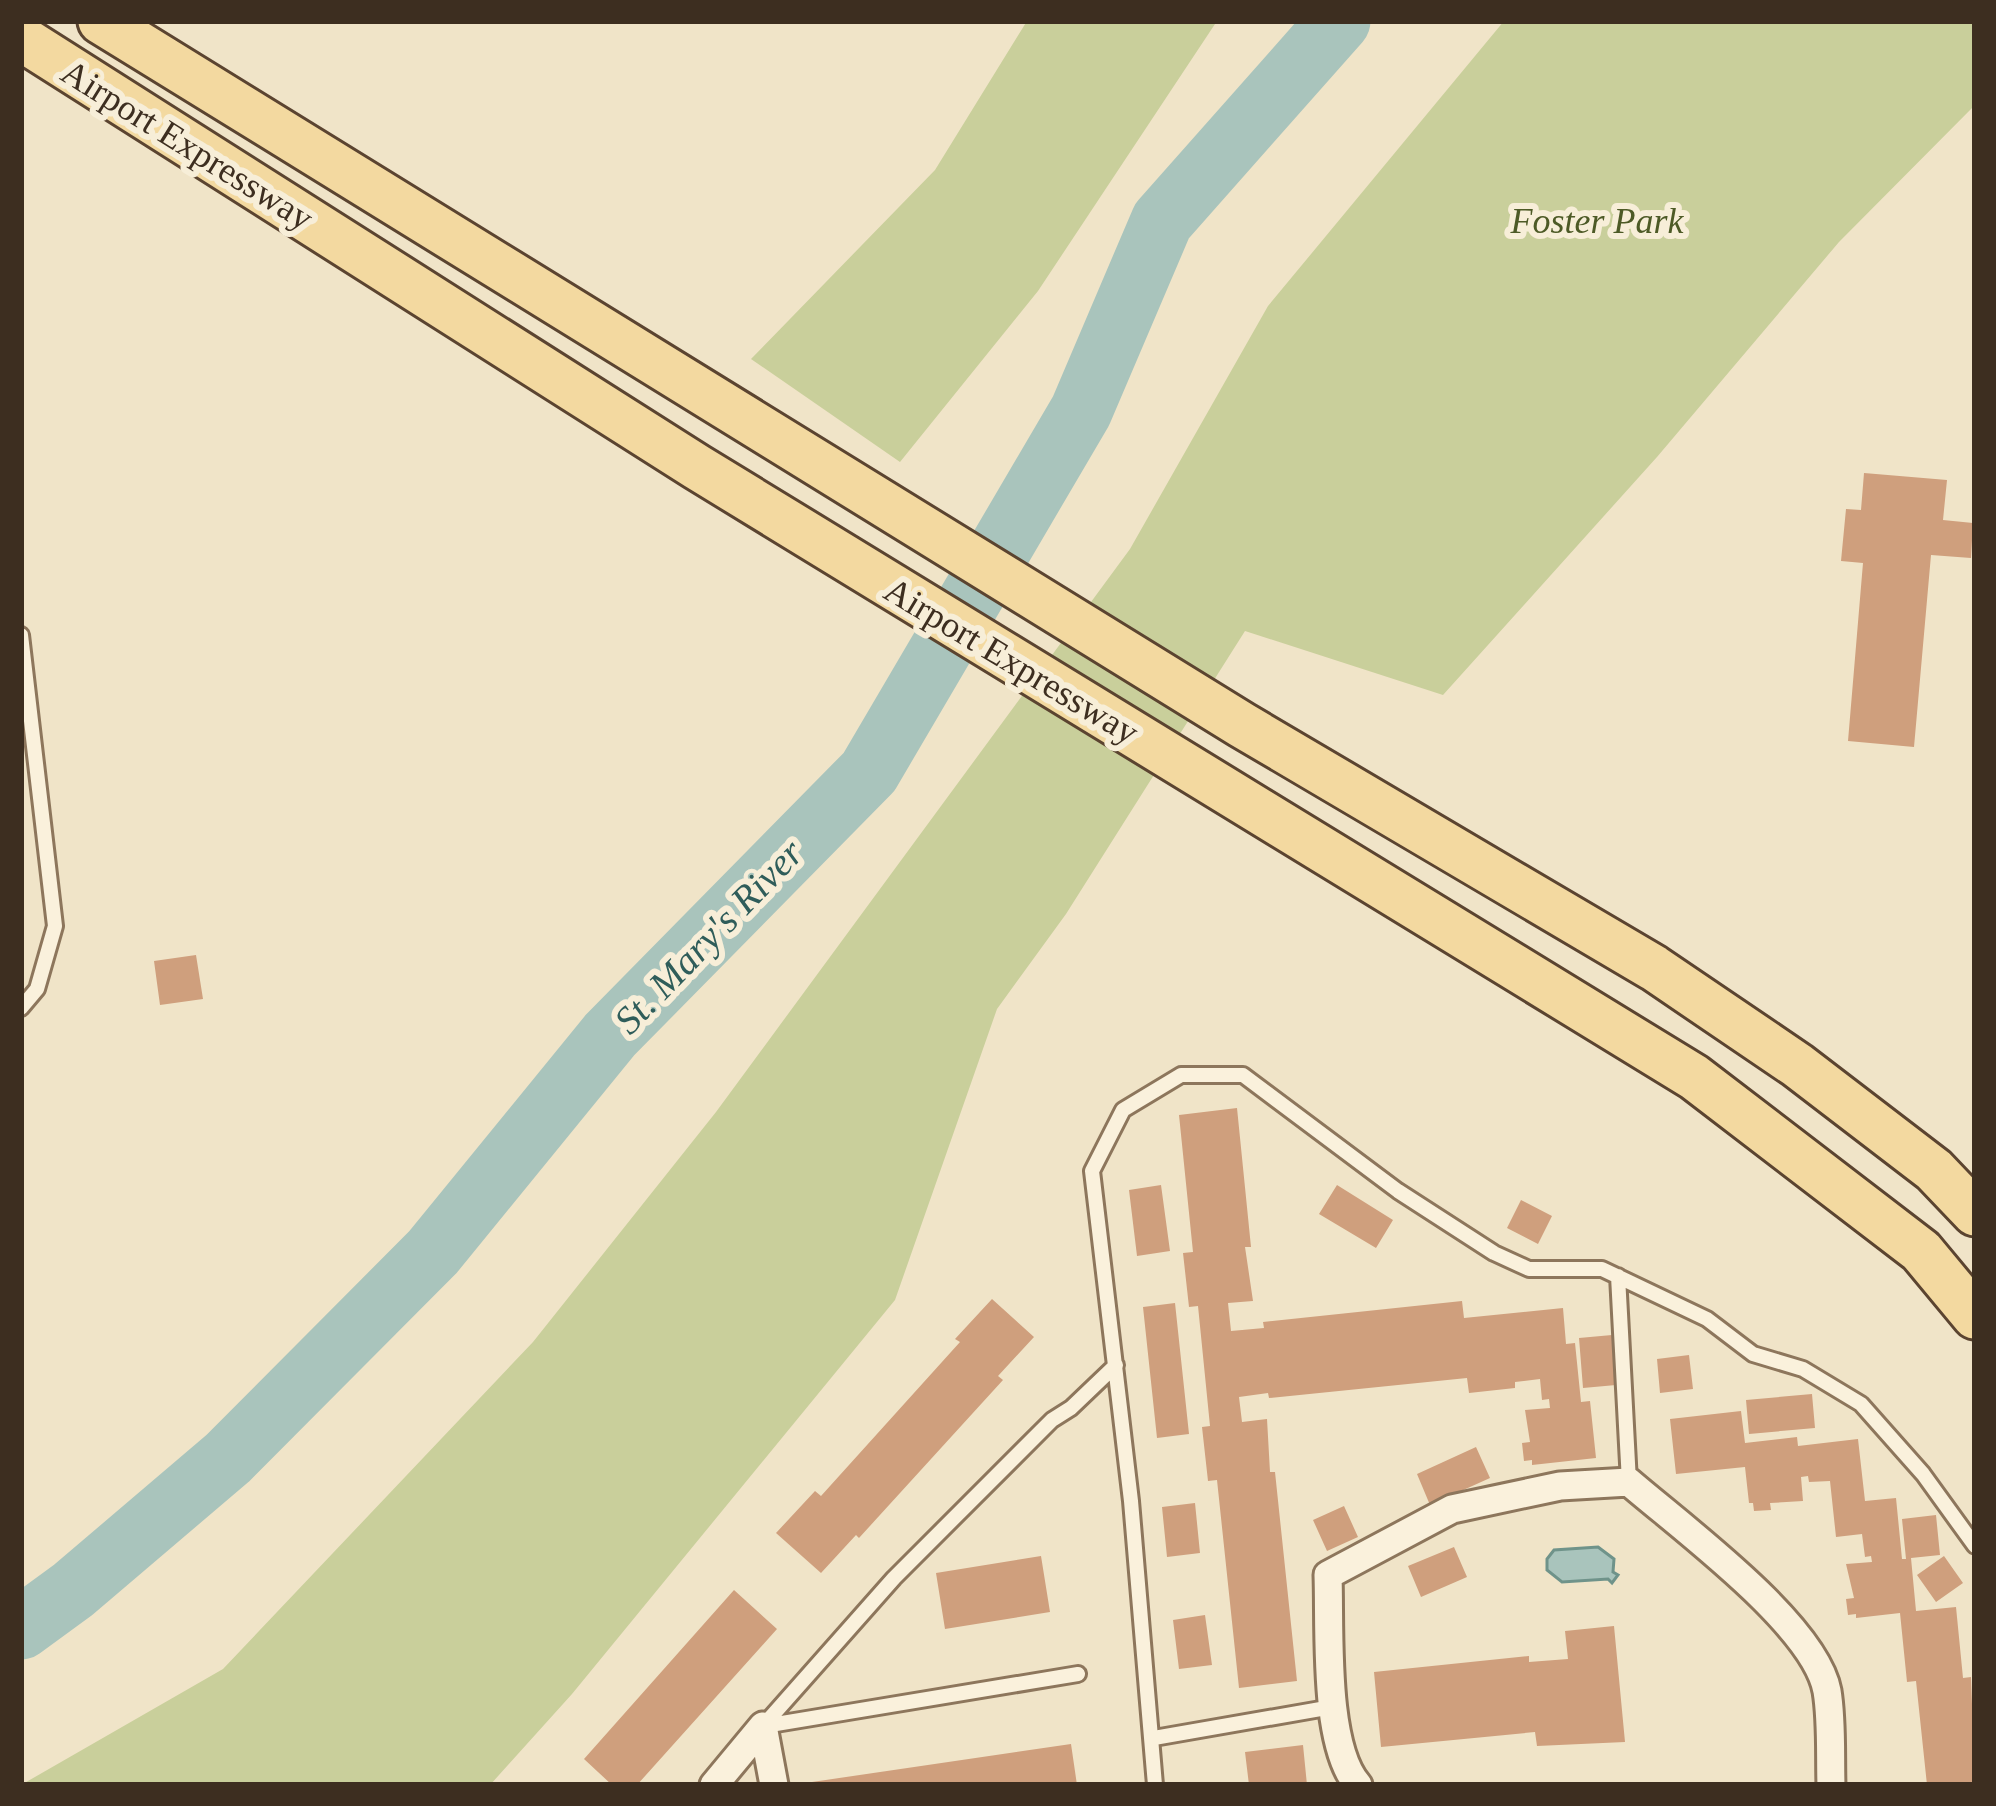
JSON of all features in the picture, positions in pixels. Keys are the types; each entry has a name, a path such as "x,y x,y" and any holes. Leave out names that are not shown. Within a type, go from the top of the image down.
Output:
{"main road":[{"name":"Airport Expressway","path":"100,21 1242,725 1654,968 1797,1065 1934,1170 1975,1213"},
{"name":"Airport Expressway","path":"21,38 697,467 1694,1078 1921,1251 1975,1316"}],"street":[{"path":"1358,1785 1348,1772 1332,1707 1328,1575 1452,1509 1560,1486 1629,1482 1753,1590 1803,1641 1827,1688 1831,1785"},
{"path":"714,1785 763,1726"},
{"path":"763,1726 773,1785"}],"lane":[{"path":"21,634 56,926 37,989 21,1008"},
{"path":"1155,1785 1116,1365 1092,1172 1123,1110 1181,1075 1243,1075 1398,1191 1494,1253 1529,1269 1602,1269 1707,1319 1753,1354 1803,1370 1861,1404 1923,1474 1975,1546"},
{"path":"1618,1276 1629,1482"},
{"path":"763,1726 894,1578 1052,1420 1116,1365"},
{"path":"763,1726 1078,1674"},
{"path":"1154,1738 1332,1707"}],"green space":[{"path":"1027,21 1217,21 1038,291 900,462 751,359 935,170"},
{"name":"Foster Park","path":"1504,21 1975,21 1975,105 1839,242 1657,457 1443,695 1245,631 1066,914 997,1009 895,1300 572,1694 490,1785 21,1785 223,1669 533,1342 716,1112 1130,549 1268,306"}],"water":[{"path":"1598,1547 1614,1559 1613,1572 1618,1575 1612,1583 1608,1579 1562,1582 1547,1570 1547,1559 1554,1550"}],"building":[{"path":"1864,473 1947,480 1943,520 1973,523 1971,558 1931,555 1914,747 1848,741 1863,563 1841,561 1846,509 1861,510"},
{"path":"196,955 203,999 160,1005 154,961"},
{"path":"1237,1108 1253,1301 1228,1303 1231,1331 1264,1328 1263,1322 1462,1301 1464,1318 1563,1308 1566,1344 1575,1343 1581,1402 1590,1401 1596,1458 1532,1465 1532,1460 1524,1461 1522,1443 1530,1442 1525,1410 1550,1408 1549,1399 1542,1400 1540,1379 1515,1382 1515,1388 1469,1393 1467,1378 1239,1397 1242,1422 1267,1419 1297,1681 1239,1688 1217,1480 1208,1481 1202,1427 1210,1426 1198,1306 1189,1307 1183,1253 1193,1252 1179,1115"},
{"path":"1161,1185 1170,1251 1137,1256 1129,1190"},
{"path":"1337,1185 1393,1220 1376,1248 1319,1214"},
{"path":"1521,1200 1552,1216 1538,1244 1507,1228"},
{"path":"992,1299 1034,1337 998,1376 1003,1380 859,1538 856,1535 821,1573 776,1533 815,1491 821,1496 960,1342 955,1339"},
{"path":"1175,1303 1189,1434 1157,1438 1143,1307"},
{"path":"1612,1335 1616,1385 1583,1388 1579,1338"},
{"path":"1689,1355 1693,1389 1660,1393 1657,1359"},
{"path":"1812,1394 1815,1428 1749,1434 1746,1400"},
{"path":"1741,1411 1745,1443 1797,1437 1798,1446 1858,1439 1865,1501 1896,1498 1902,1559 1906,1559 1902,1519 1936,1515 1940,1555 1911,1558 1916,1611 1956,1607 1963,1678 1971,1677 1975,1785 1927,1785 1916,1681 1907,1682 1900,1613 1848,1615 1846,1599 1854,1598 1846,1564 1872,1562 1871,1556 1865,1557 1862,1534 1836,1537 1830,1481 1809,1482 1808,1476 1801,1477 1803,1501 1770,1503 1771,1510 1754,1511 1745,1467 1676,1474 1670,1419"},
{"path":"1476,1447 1490,1478 1430,1505 1417,1474"},
{"path":"1195,1503 1200,1553 1167,1557 1162,1507"},
{"path":"1344,1506 1358,1537 1327,1551 1313,1520"},
{"path":"1454,1547 1467,1577 1421,1597 1408,1566"},
{"path":"1041,1556 1050,1612 945,1629 936,1573"},
{"path":"1944,1556 1963,1583 1936,1602 1917,1575"},
{"path":"734,1590 777,1629 637,1785 612,1785 584,1759"},
{"path":"1205,1615 1212,1665 1179,1669 1173,1620"},
{"path":"1614,1626 1625,1742 1537,1746 1535,1732 1381,1747 1374,1672 1529,1656 1529,1662 1568,1659 1565,1631"},
{"path":"1071,1744 1077,1785 812,1785 812,1782"},
{"path":"1303,1745 1307,1785 1249,1785 1245,1752"}],"waterway":[{"name":"St. Mary's River","path":"21,1628 73,1590 228,1458 433,1252 610,1035 869,772 1081,411 1162,221 1339,21"}]}
